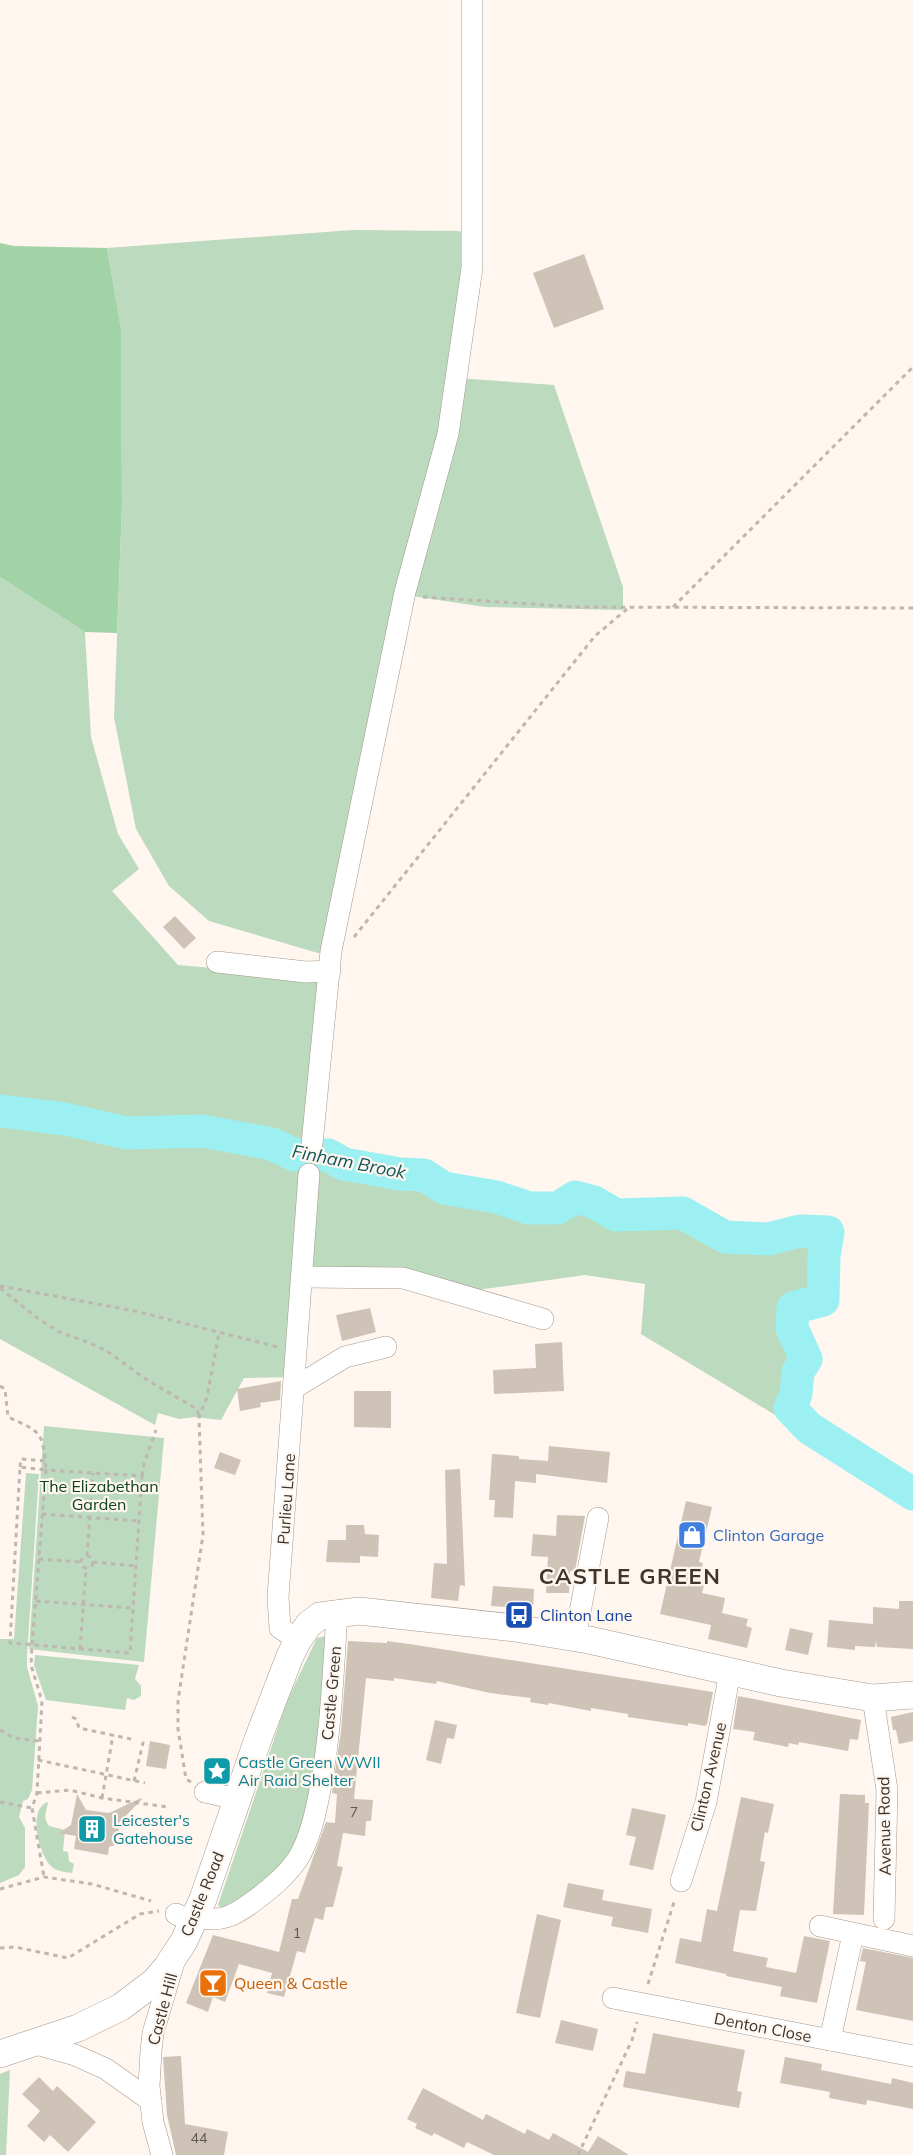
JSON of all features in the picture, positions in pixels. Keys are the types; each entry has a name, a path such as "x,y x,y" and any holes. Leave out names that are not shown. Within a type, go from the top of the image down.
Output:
{"main road":[{"path":"298,1640 309,1624 320,1616 359,1611 453,1620 575,1638 782,1683 873,1698 913,1695"},
{"name":"Castle Road","path":"0,2054 78,2028 121,2007 154,1982 176,1953 237,1799 261,1729 298,1640"}],"street":[{"path":"312,1144 331,961 405,592 450,423 472,268 472,0"},
{"path":"218,962 306,972 331,961"},
{"name":"Purlieu Lane","path":"298,1640 280,1628 278,1597 309,1174"},
{"path":"303,1277 403,1278 543,1320"},
{"path":"294,1388 345,1356 386,1347"},
{"path":"575,1638 598,1518"},
{"name":"Castle Green","path":"188,1918 217,1921 243,1910 275,1886 298,1859 313,1824 324,1773 337,1613"},
{"name":"Clinton Avenue","path":"681,1881 706,1802 730,1672"},
{"name":"Avenue Road","path":"873,1698 887,1790 884,1919"},
{"path":"205,1792 237,1799"},
{"path":"820,1926 913,1946"},
{"path":"830,2040 853,1934"},
{"name":"Castle Hill","path":"162,2155 153,2122 150,2051 176,1953"},
{"name":"Denton Close","path":"613,1998 913,2056"},
{"path":"32,2043 75,2055 106,2068 151,2101"}],"path":[{"path":"672,608 913,367"},
{"path":"432,598 577,607 913,608"},
{"path":"331,961 344,949 595,636 629,607"},
{"path":"0,1287 135,1311 282,1348 297,1349"},
{"path":"0,1287 36,1317 59,1332 106,1351 147,1380 197,1409 203,1535 178,1701 178,1729 186,1779 205,1792"},
{"path":"199,1417 207,1397 219,1333"},
{"path":"0,1386 5,1389 8,1417 39,1432 46,1470 31,1665 42,1701 37,1793 32,1808 44,1877"},
{"path":"45,1461 21,1459 13,1555 10,1643 130,1653 142,1476 156,1430"},
{"path":"20,1467 142,1476"},
{"path":"39,1559 81,1562 87,1556 93,1473"},
{"path":"42,1514 139,1521"},
{"path":"87,1556 93,1562"},
{"path":"80,1649 86,1569 81,1562"},
{"path":"93,1562 136,1566"},
{"path":"86,1569 92,1566 93,1562"},
{"path":"36,1601 133,1608"},
{"path":"72,1717 76,1719 79,1728 131,1738"},
{"path":"0,1730 14,1738 39,1741"},
{"path":"102,1798 113,1735"},
{"path":"134,1780 143,1743 149,1745"},
{"path":"140,1756 147,1758"},
{"path":"37,1760 145,1783"},
{"path":"37,1793 70,1790 102,1798 168,1807"},
{"path":"0,1802 32,1808"},
{"path":"0,1889 44,1877 93,1884 151,1901"},
{"path":"0,1948 15,1947 68,1958 140,1914 154,1911"}],"green space":[{"path":"353,230 458,231 471,234 456,378 554,385 623,587 623,610 485,607 405,595 331,951 318,953 209,921 169,886 136,829 114,717 122,506 121,329 107,248"},
{"path":"0,243 14,246 107,248 121,329 122,506 117,633 85,632 0,577"},
{"path":"0,577 85,632 91,737 118,834 139,869 112,891 178,965 318,977 301,1189 294,1377 244,1378 221,1420 194,1417 179,1419 158,1413 155,1425 0,1339"},
{"path":"316,1155 328,1155 344,1164 400,1174 424,1175 444,1188 496,1197 529,1208 558,1208 575,1197 594,1202 616,1215 683,1213 725,1237 768,1239 800,1231 828,1232 824,1257 823,1300 793,1309 792,1328 806,1359 798,1372 796,1394 790,1408 777,1416 641,1334 645,1284 585,1275 477,1290 312,1274"},
{"name":"The Elizabethan Garden","path":"44,1426 164,1438 144,1662 29,1649"},
{"path":"26,1473 39,1474 27,1656 27,1667 38,1706 32,1790 28,1799 23,1801 19,1817 25,1828 25,1867 19,1875 0,1883 0,1639 14,1639"},
{"path":"329,1635 323,1748 295,1846 270,1879 239,1904 222,1909 218,1905 287,1701 317,1638"},
{"path":"35,1655 139,1665 135,1679 141,1686 141,1696 134,1700 127,1698 125,1710 46,1700 34,1665"},
{"path":"48,1802 46,1819 49,1826 65,1830 63,1851 68,1852 69,1861 74,1864 72,1873 52,1867 42,1851 37,1821 42,1806"},
{"path":"10,2070 6,2155 0,2155 0,2074"}],"building":[{"path":"584,254 604,309 554,328 533,273"},
{"path":"175,916 196,938 184,949 163,927"},
{"path":"370,1308 376,1332 342,1341 336,1315"},
{"path":"562,1342 564,1391 494,1394 493,1370 536,1368 535,1344"},
{"path":"281,1381 280,1400 260,1403 261,1407 240,1411 237,1389"},
{"path":"354,1391 391,1391 391,1428 354,1427"},
{"path":"549,1446 610,1452 607,1483 536,1474 536,1483 515,1481 513,1518 494,1517 495,1500 489,1500 492,1454 548,1461"},
{"path":"220,1452 241,1460 235,1475 214,1468"},
{"path":"460,1469 465,1586 460,1585 458,1601 431,1598 434,1563 447,1564 445,1470"},
{"name":"Clinton Garage","path":"686,1501 712,1507 699,1562 703,1563 699,1580 705,1581 702,1593 725,1598 722,1613 748,1619 746,1626 752,1628 747,1648 708,1639 711,1625 660,1614"},
{"path":"557,1515 585,1516 575,1571 570,1571 569,1593 546,1593 548,1557 531,1556 533,1534 556,1536"},
{"path":"346,1525 364,1525 365,1534 379,1535 378,1557 360,1556 360,1563 326,1562 328,1540 346,1540"},
{"path":"493,1586 534,1589 533,1609 491,1606"},
{"path":"899,1601 913,1601 913,1649 877,1647 876,1641 875,1647 855,1646 855,1650 827,1647 829,1620 873,1624 873,1607 899,1609"},
{"path":"790,1628 813,1633 808,1655 785,1650"},
{"path":"348,1641 387,1643 387,1641 416,1645 713,1692 707,1724 705,1726 688,1723 688,1726 628,1717 628,1714 591,1708 591,1711 530,1702 531,1698 490,1693 437,1681 436,1684 394,1678 394,1681 366,1678 354,1799 373,1800 371,1821 366,1821 365,1836 343,1833 337,1866 343,1867 333,1907 326,1907 323,1920 315,1918 305,1953 297,1951 284,1997 267,1993 272,1973 239,1964 225,2002 213,1997 208,2012 186,2003 213,1935 279,1952 292,1899 298,1899 326,1822 335,1823 337,1794 332,1793 341,1731"},
{"path":"738,1696 861,1720 858,1740 850,1739 848,1751 799,1742 798,1745 789,1743 788,1747 753,1740 755,1732 733,1729"},
{"path":"913,1712 913,1741 899,1744 891,1717"},
{"path":"435,1720 457,1725 454,1739 447,1738 441,1764 426,1760"},
{"path":"150,1741 170,1745 166,1769 146,1766"},
{"name":"Leicester's Gatehouse","path":"77,1794 86,1810 109,1813 142,1799 118,1824 121,1843 109,1847 108,1855 74,1849 76,1836 59,1833 71,1825"},
{"path":"840,1794 865,1795 865,1803 869,1803 864,1915 833,1914"},
{"path":"741,1797 774,1804 768,1833 765,1832 760,1861 765,1862 756,1911 740,1910 733,1951 768,1958 766,1967 796,1973 804,1936 830,1941 817,2003 780,1996 782,1987 675,1963 680,1938 701,1942 707,1909 717,1911"},
{"path":"632,1808 666,1815 653,1870 629,1865 636,1837 626,1835"},
{"path":"568,1883 604,1890 602,1900 652,1909 648,1933 611,1926 613,1917 563,1907"},
{"path":"537,1914 561,1920 540,2018 516,2013"},
{"path":"863,1948 913,1958 913,2021 856,2010 866,1962 860,1961"},
{"path":"561,2020 598,2029 593,2051 555,2043"},
{"path":"653,2033 745,2050 737,2091 742,2092 739,2108 623,2087 626,2071 645,2074"},
{"path":"181,2056 185,2124 228,2132 224,2155 176,2155 167,2115 163,2057"},
{"path":"785,2057 822,2064 821,2070 891,2084 892,2078 913,2083 913,2109 867,2100 866,2105 829,2098 830,2092 780,2083"},
{"path":"39,2077 53,2091 57,2086 96,2122 68,2152 50,2135 44,2142 27,2126 40,2111 22,2094"},
{"path":"423,2088 483,2120 486,2114 525,2134 527,2129 549,2140 553,2133 588,2152 598,2136 629,2155 494,2155 467,2142 464,2148 434,2133 432,2136 415,2128 417,2124 407,2119"}],"waterway":[{"name":"Finham Brook","path":"0,1111 65,1119 127,1133 202,1131 272,1144 295,1155 328,1155 344,1164 400,1174 424,1175 444,1188 496,1197 529,1208 558,1208 575,1197 594,1202 616,1215 683,1213 725,1237 768,1239 800,1231 828,1232 824,1257 823,1300 793,1308 792,1328 806,1359 798,1372 796,1394 790,1408 809,1428 913,1494"}],"place":[{"name":"Clinton Garage","path":"692,1535"},
{"name":"Clinton Lane","path":"519,1615"},
{"name":"Castle Green WWII Air Raid Shelter","path":"217,1771"},
{"name":"Leicester's Gatehouse","path":"92,1829"},
{"name":"Queen & Castle","path":"213,1983"}],"district":[{"name":"CASTLE GREEN","path":"630,1576"}]}
